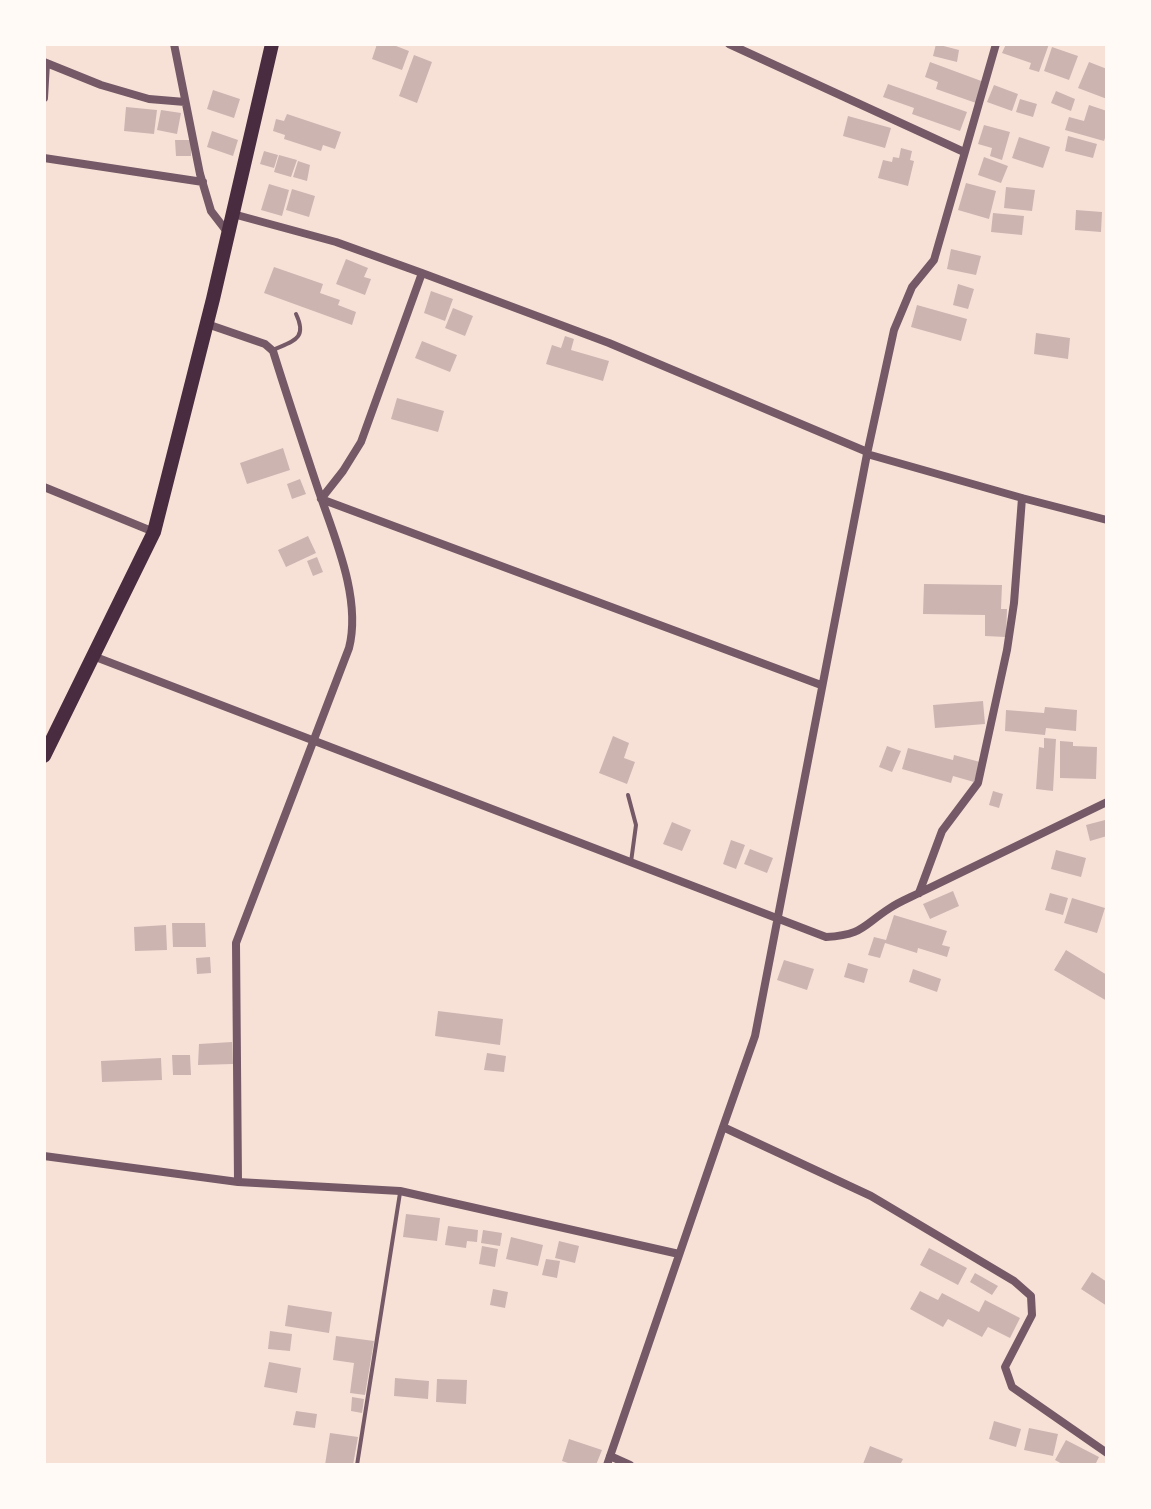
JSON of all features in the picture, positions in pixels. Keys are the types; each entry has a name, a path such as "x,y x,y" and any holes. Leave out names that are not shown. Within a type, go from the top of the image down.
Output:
{"main road":[{"path":"44,756 154,532 207,324 272,44"}],"street":[{"path":"174,44 211,211 228,233"},
{"path":"729,44 964,152"},
{"path":"630,1465 608,1460 755,1036 821,685 894,330 912,287 934,260 996,44"},
{"path":"44,98 45,63 137,96 185,102"},
{"path":"44,158 203,182"},
{"path":"233,214 336,242 609,343 867,454 1107,520"},
{"path":"321,499 361,442 422,273"},
{"path":"207,324 265,344 273,351 341,556 353,633 236,943 238,1182"},
{"path":"44,487 154,532"},
{"path":"919,893 942,831 978,783 1010,626 1022,498"},
{"path":"321,499 821,685"},
{"path":"93,656 826,937 844,936 862,930 889,909 919,893 1107,802"},
{"path":"723,1127 871,1196 1014,1281 1031,1296 1032,1315 1005,1367 1012,1387 1107,1453"},
{"path":"44,1156 238,1182 400,1191 679,1254"}],"lane":[{"path":"273,351 300,335 301,325 296,314"},
{"path":"628,795 636,825 631,862"},
{"path":"357,1465 400,1191"}],"building":[{"path":"377,44 391,44 409,51 402,70 372,59"},
{"path":"936,44 959,50 957,62 933,56"},
{"path":"1006,44 1049,44 1039,72 1029,69 1031,63 1002,53"},
{"path":"1052,47 1078,56 1069,80 1044,71"},
{"path":"414,55 432,62 417,103 399,96"},
{"path":"930,62 984,82 976,103 936,89 938,82 925,77"},
{"path":"1089,62 1107,69 1107,99 1078,88"},
{"path":"888,84 967,112 960,131 912,114 914,108 883,97"},
{"path":"994,85 1018,94 1012,111 987,102"},
{"path":"213,90 240,99 234,118 207,109"},
{"path":"1056,91 1075,99 1071,111 1051,103"},
{"path":"1020,99 1037,104 1033,117 1016,112"},
{"path":"1089,105 1107,111 1104,141 1065,130 1069,117 1084,121"},
{"path":"126,107 157,110 154,134 124,131"},
{"path":"161,110 181,113 177,134 157,130"},
{"path":"287,114 341,132 335,149 323,145 321,151 284,139 285,135 273,131 276,119 284,121"},
{"path":"848,116 891,128 885,148 843,136"},
{"path":"984,125 1010,132 1002,160 990,156 992,148 978,144"},
{"path":"212,131 238,140 233,156 207,147"},
{"path":"1068,136 1097,144 1093,158 1065,151"},
{"path":"1019,137 1050,147 1043,168 1012,158"},
{"path":"175,140 191,140 191,156 176,156"},
{"path":"901,148 912,151 910,160 914,161 908,186 878,178 883,160 892,162 893,157 899,158"},
{"path":"264,151 278,155 274,168 260,164"},
{"path":"279,155 297,160 291,177 274,172"},
{"path":"984,157 1008,166 1001,183 978,175"},
{"path":"298,161 310,165 307,181 293,177"},
{"path":"966,183 996,191 989,219 958,210"},
{"path":"269,184 289,190 282,216 261,210"},
{"path":"1006,187 1035,190 1032,211 1004,208"},
{"path":"292,189 315,196 309,217 286,210"},
{"path":"1076,210 1102,212 1101,232 1075,230"},
{"path":"993,213 1024,216 1022,235 991,232"},
{"path":"951,249 981,256 976,275 947,269"},
{"path":"346,259 368,268 364,277 371,279 365,295 336,284"},
{"path":"274,267 323,284 320,293 340,300 338,305 356,312 352,325 264,293"},
{"path":"958,284 974,289 968,309 953,305"},
{"path":"431,291 453,299 445,321 424,313"},
{"path":"917,305 967,319 961,341 911,327"},
{"path":"453,308 473,316 465,336 445,328"},
{"path":"1036,333 1070,338 1068,359 1034,354"},
{"path":"565,336 574,339 571,350 609,361 603,381 546,364 552,345 561,348"},
{"path":"422,341 457,355 450,372 415,358"},
{"path":"397,398 444,411 438,432 391,419"},
{"path":"283,448 290,470 247,484 240,463"},
{"path":"300,479 306,494 292,499 287,484"},
{"path":"308,536 316,553 286,567 278,550"},
{"path":"317,557 323,572 313,576 307,561"},
{"path":"924,584 1002,585 1001,609 1007,609 1006,637 985,636 985,615 923,614"},
{"path":"983,701 985,724 935,728 933,705"},
{"path":"1045,707 1077,710 1076,731 1046,728 1045,735 1005,731 1006,710 1044,713"},
{"path":"613,736 629,743 624,758 635,762 627,784 599,773"},
{"path":"1044,738 1056,739 1053,791 1036,789 1039,747 1044,748"},
{"path":"1060,741 1073,742 1073,746 1097,747 1096,779 1060,778"},
{"path":"887,746 901,751 892,772 879,767"},
{"path":"908,748 953,760 954,755 980,762 974,782 953,776 951,783 902,769"},
{"path":"993,791 1003,794 999,808 989,805"},
{"path":"1105,820 1107,836 1090,841 1086,825"},
{"path":"672,822 691,830 682,851 663,844"},
{"path":"731,840 745,845 736,869 723,864"},
{"path":"750,849 773,858 767,873 744,864"},
{"path":"1056,850 1086,858 1081,877 1051,869"},
{"path":"953,891 959,906 930,919 923,904"},
{"path":"1050,893 1068,898 1063,915 1045,910"},
{"path":"1072,898 1105,908 1097,933 1064,923"},
{"path":"894,915 947,931 942,945 950,947 947,957 918,948 917,953 885,943 880,958 868,955 874,937 886,940"},
{"path":"172,923 205,923 206,947 173,947"},
{"path":"166,925 167,950 135,951 134,927"},
{"path":"1066,950 1107,975 1107,1001 1054,970"},
{"path":"210,957 211,973 197,974 196,958"},
{"path":"784,960 814,969 807,990 777,980"},
{"path":"848,963 868,969 864,983 844,977"},
{"path":"913,969 941,979 937,992 909,982"},
{"path":"438,1011 503,1019 500,1045 435,1036"},
{"path":"232,1042 233,1064 198,1065 199,1044"},
{"path":"487,1053 506,1056 504,1072 484,1070"},
{"path":"172,1055 190,1055 191,1075 173,1075"},
{"path":"161,1058 162,1080 102,1082 101,1061"},
{"path":"406,1214 440,1218 437,1241 403,1237"},
{"path":"448,1226 478,1230 477,1242 467,1241 466,1248 445,1245"},
{"path":"483,1230 502,1233 500,1246 481,1243"},
{"path":"511,1237 543,1245 538,1266 506,1259"},
{"path":"559,1241 579,1246 575,1263 555,1258"},
{"path":"482,1246 498,1249 495,1267 479,1264"},
{"path":"929,1248 967,1268 958,1285 920,1265"},
{"path":"546,1259 560,1261 557,1278 542,1275"},
{"path":"1092,1272 1107,1282 1107,1306 1081,1289"},
{"path":"975,1273 998,1286 992,1295 970,1282"},
{"path":"493,1289 508,1292 505,1308 490,1305"},
{"path":"920,1291 938,1300 942,1293 979,1312 985,1300 1020,1318 1010,1338 988,1327 982,1337 948,1319 943,1327 910,1309"},
{"path":"288,1305 332,1312 329,1333 285,1326"},
{"path":"270,1331 292,1334 290,1351 268,1349"},
{"path":"336,1336 374,1341 365,1395 350,1393 354,1363 333,1360"},
{"path":"269,1362 301,1368 297,1393 264,1387"},
{"path":"395,1378 429,1381 428,1399 394,1396"},
{"path":"437,1379 467,1380 466,1404 436,1402"},
{"path":"352,1397 364,1399 362,1413 351,1411"},
{"path":"296,1411 317,1414 315,1428 293,1425"},
{"path":"994,1421 1021,1429 1016,1447 989,1439"},
{"path":"1029,1428 1058,1434 1053,1456 1024,1450"},
{"path":"330,1433 358,1437 353,1465 325,1465"},
{"path":"569,1439 602,1450 596,1465 574,1465 562,1461"},
{"path":"1066,1440 1099,1457 1095,1465 1064,1465 1055,1460"},
{"path":"870,1446 903,1459 900,1465 863,1464"}]}
